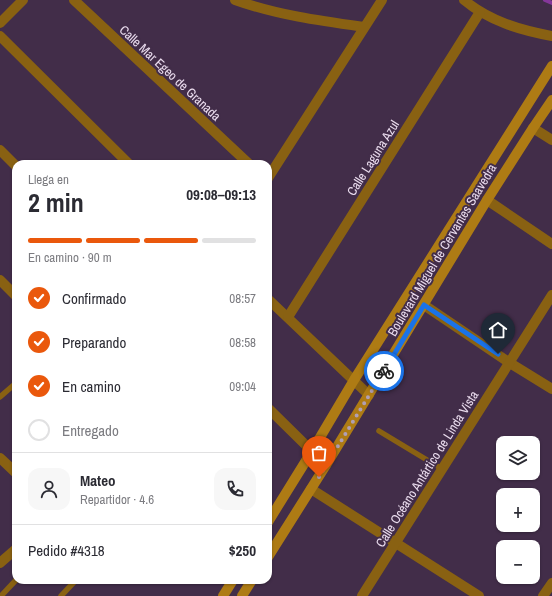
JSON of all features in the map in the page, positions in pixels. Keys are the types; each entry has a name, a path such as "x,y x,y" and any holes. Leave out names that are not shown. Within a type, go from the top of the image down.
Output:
{"main road":[{"name":"Boulevard Miguel de Cervantes Saavedra","path":"272,516 354,380 552,66"},
{"name":"Boulevard Miguel de Cervantes Saavedra","path":"272,548 326,465 487,200 552,100"},
{"path":"223,596 230,584"},
{"path":"242,596 250,584"}],"street":[{"path":"0,23 23,0"},
{"name":"Calle Mar Egeo de Granada","path":"74,0 245,160"},
{"path":"235,0 254,7 301,18 364,27"},
{"path":"272,172 382,0"},
{"path":"464,0 480,12 512,27 552,36"},
{"name":"Calle Laguna Azul","path":"288,318 480,12"},
{"path":"0,36 125,160"},
{"path":"533,128 552,140"},
{"path":"0,150 12,162"},
{"path":"487,200 552,244"},
{"path":"0,280 12,292"},
{"name":"Calle Océano Antártico de Linda Vista","path":"362,596 552,295"},
{"path":"272,303 369,394"},
{"path":"424,305 510,363 552,389"},
{"path":"272,412 326,465"},
{"path":"0,458 12,469"},
{"path":"311,489 480,596"},
{"path":"0,563 12,552"},
{"path":"543,596 552,582"}],"lane":[{"path":"0,397 12,386"},
{"path":"379,431 442,469"},
{"path":"1,596 12,584"},
{"path":"60,596 72,584"}],"waterway":[{"path":"545,0 552,3"}],"way so far":[{"path":"319,477 384,371"}],"route":[{"path":"384,371 424,305 498,354"}]}
